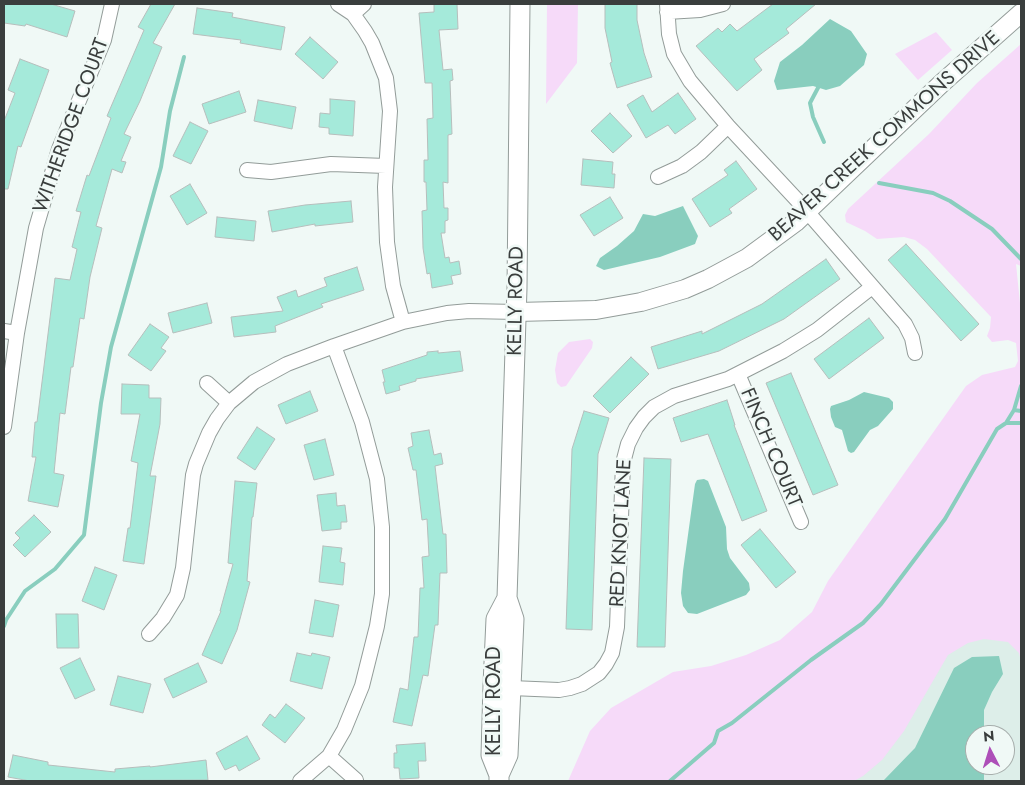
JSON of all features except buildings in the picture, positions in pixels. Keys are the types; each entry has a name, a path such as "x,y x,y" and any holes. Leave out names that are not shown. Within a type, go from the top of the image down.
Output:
{"main road":[{"name":"KELLY ROAD","path":"499,778 508,755 514,619 507,598 517,312 520,4"},
{"name":"KELLY ROAD","path":"499,778 491,755 493,685 496,619 507,598"}],"street":[{"name":"WITHERIDGE COURT","path":"4,426 10,332 42,205 59,149 104,40 112,4"},
{"path":"338,4 353,14 372,43 386,78 390,111 385,216 393,286 403,322"},
{"path":"353,14 364,4"},
{"path":"723,4 700,10 667,8 669,34 674,54 681,67 690,81 728,126 807,212 905,324 912,338 915,354"},
{"name":"BEAVER CREEK COMMONS DRIVE","path":"517,312 570,312 618,307 662,297 708,279 747,258 783,233 807,212 942,83 1021,12"},
{"path":"658,177 682,166 701,152 728,126"},
{"path":"247,170 271,172 331,164 386,166"},
{"name":"RED KNOT LANE","path":"511,688 559,690 570,688 591,678 606,664 612,653 616,639 622,477 628,444 644,417 664,401 674,396 738,374 799,342 839,314 872,287"},
{"path":"149,634 164,618 177,595 183,568 196,464 217,418 229,403 254,382 270,373 334,346 403,322 447,313 469,311 517,312"},
{"path":"300,781 329,756 344,730 362,686 377,626 382,594 383,559 380,503 372,454 334,346"},
{"name":"FINCH COURT","path":"738,374 801,522"},
{"path":"206,384 229,403"},
{"path":"329,756 356,780"}],"shaded area":[{"path":"547,4 578,4 577,63 546,104"},
{"path":"830,19 851,31 867,54 864,65 840,86 826,90 813,86 777,90 774,81 780,62"},
{"path":"936,32 952,50 918,80 895,54"},
{"path":"1021,44 1021,266 1016,264 1021,313 1021,661 1019,653 1008,642 984,639 968,643 948,655 904,731 882,760 854,781 568,781 590,731 611,708 673,672 711,666 746,655 780,640 812,612 828,581 966,386 982,375 1015,367 1018,361 1016,343 1008,340 992,342 987,336 991,317 927,249 915,240 904,237 877,239 846,222 845,215 848,209 929,134 977,83"},
{"path":"683,206 698,236 695,244 660,257 604,270 596,266 600,258 634,231 643,214 655,216"},
{"path":"590,339 593,342 592,348 566,386 561,387 557,383 555,370 558,353 569,342"},
{"path":"864,392 889,398 893,402 893,409 878,426 870,430 854,452 851,453 848,451 842,430 835,427 830,409 831,406 849,400"},
{"path":"704,479 708,481 726,527 727,549 730,558 749,583 750,590 746,595 697,614 688,613 683,606 681,593 695,484 697,480"},
{"path":"1021,623 1021,781 840,781 940,649"},
{"path":"999,656 1003,674 984,710 984,725 965,725 965,775 984,775 984,781 883,781 915,748 954,668 972,657"}],"waterway":[{"path":"4,626 25,591 55,569 84,535 101,403 111,347 161,167 170,111 184,57"},
{"path":"820,84 810,103 813,117 824,142"},
{"path":"879,183 933,193 950,201 992,229 1021,259"},
{"path":"1014,410 1021,386"},
{"path":"670,781 714,743 718,731 732,723 811,660 863,623 881,604 945,519 997,429 1006,423 1014,410 1021,411"},
{"path":"1006,423 1021,423"}]}
